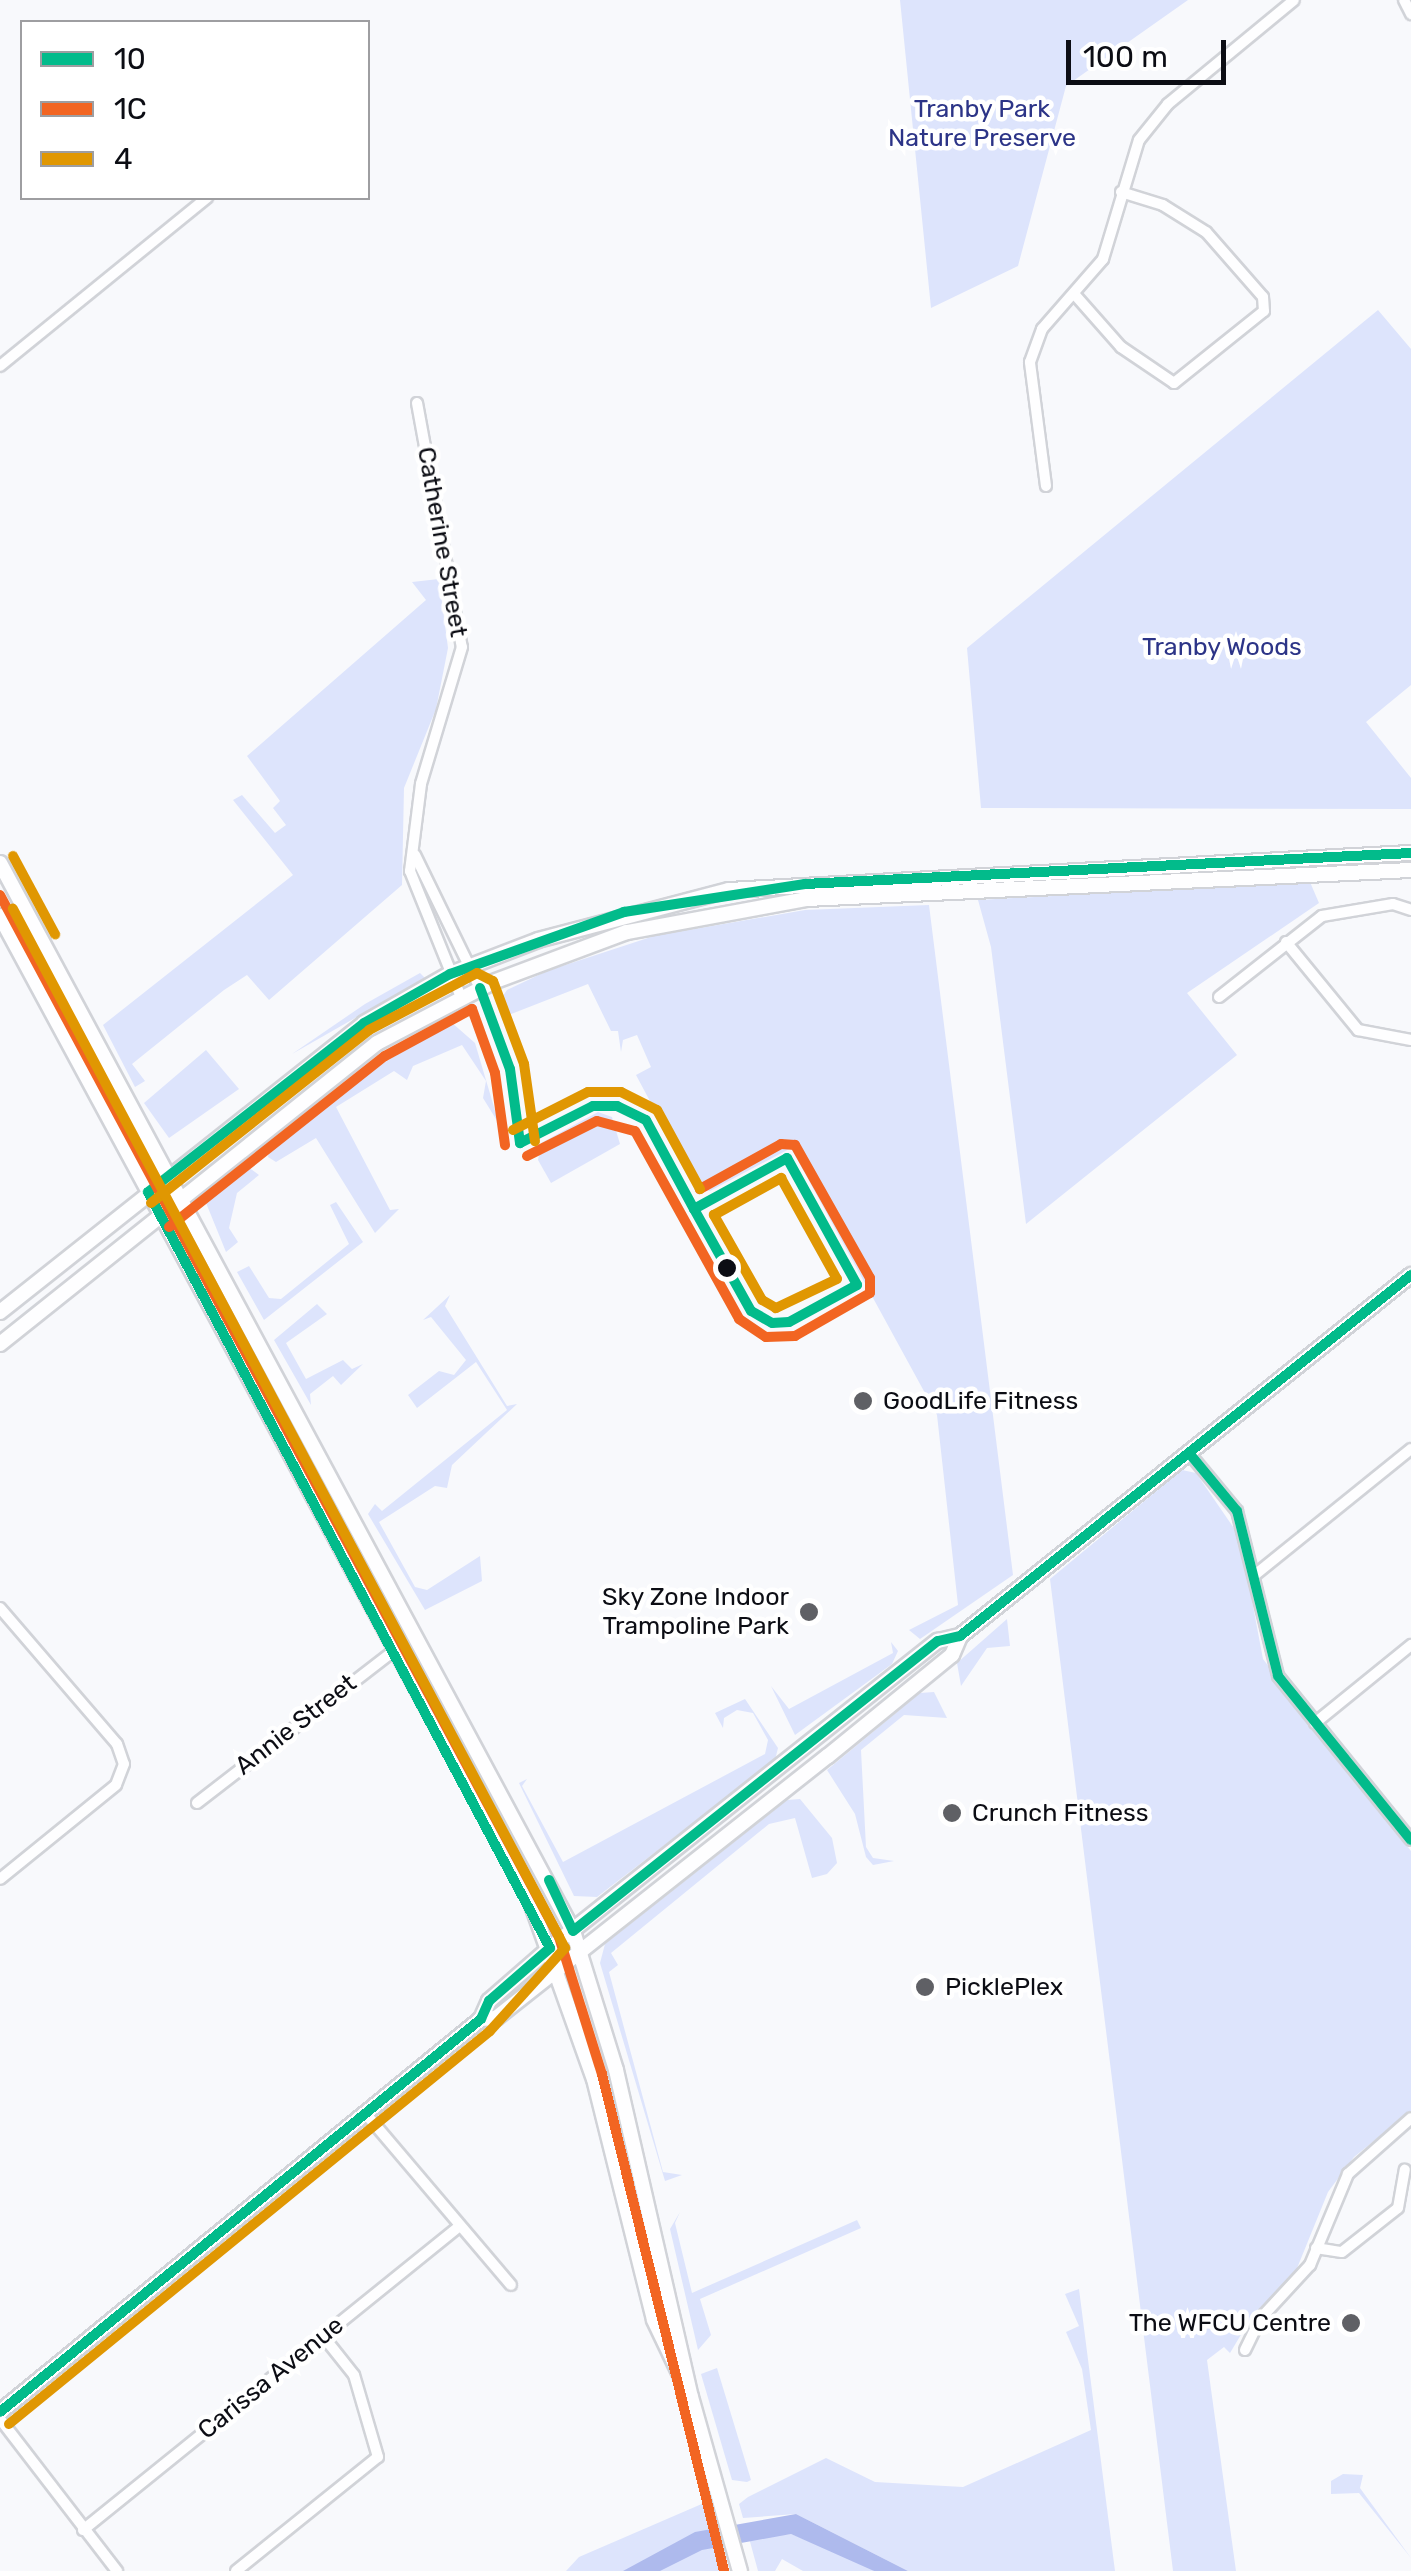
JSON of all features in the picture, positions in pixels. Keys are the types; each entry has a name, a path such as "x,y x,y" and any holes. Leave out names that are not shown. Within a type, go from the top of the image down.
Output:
{"main road":[{"path":"0,1312 324,1052 450,974 624,912 729,890 1411,853"},
{"path":"0,863 580,1950 616,2070 691,2397 740,2571"},
{"path":"0,1344 377,1043 480,988 627,932 736,908 1411,870"},
{"path":"0,916 396,1648 550,1948 654,2320 691,2397"},
{"path":"482,2020 489,2000 550,1948 938,1641 960,1636 1411,1276"},
{"path":"0,2416 482,2020 496,2018 952,1655 960,1636"}],"street":[{"path":"1046,486 1030,362 1042,329 1076,296 1103,259 1120,192 1139,140 1168,104 1294,0"},
{"path":"1404,0 1411,14"},
{"path":"1076,296 1121,347 1174,383 1264,311 1263,296 1206,232 1163,205 1120,192"},
{"path":"0,366 205,200"},
{"name":"Catherine Street","path":"417,404 462,647 420,784 415,855 417,898 462,997"},
{"name":"Catherine Street","path":"415,855 480,988"},
{"path":"1219,997 1286,942 1341,910 1411,910"},
{"path":"1286,942 1358,1030 1411,1040"},
{"path":"1256,1574 1411,1449"},
{"path":"1189,1452 1238,1512 1256,1574 1267,1648 1316,1722 1411,1840"},
{"path":"0,1608 118,1744 124,1764 116,1785 0,1879"},
{"path":"1316,1722 1411,1646"},
{"name":"Annie Street","path":"197,1803 396,1648"},
{"path":"366,2114 511,2285"},
{"path":"1246,2350 1260,2319 1299,2284 1348,2174 1411,2118"},
{"path":"1316,2248 1342,2252 1398,2208 1405,2170"},
{"name":"Carissa Avenue","path":"83,2530 459,2227"},
{"path":"236,2571 378,2457 354,2375 323,2336"},
{"path":"0,2416 117,2571"}],"green space":[{"name":"Tranby Park Nature Preserve","path":"900,0 1188,0 1066,86 1018,266 931,308"},
{"name":"Tranby Woods","path":"1378,310 1411,349 1411,685 1366,722 1411,778 1411,809 981,808 967,648"},
{"path":"439,579 448,648 436,709 404,788 402,885 269,1000 247,975 224,990 132,1064 145,1081 135,1087 103,1025 293,875 233,800 242,795 275,833 286,825 273,808 280,801 247,756 426,600 412,582"},
{"path":"1310,882 1319,903 1187,993 1237,1055 1026,1224 991,947 978,900"},
{"path":"929,905 1013,1575 920,1639 909,1630 958,1605 937,1415 791,1148 710,1191 697,1189 636,1075 651,1067 637,1035 623,1040 621,1052 618,1031 611,1031 588,984 506,1016 498,1003 507,990 547,971 654,936 805,910"},
{"path":"420,973 425,978 292,1054 365,1004"},
{"path":"451,1022 475,1043 499,1124 483,1098 486,1081 462,1045 413,1066 407,1080 394,1071 336,1107 390,1210 399,1209 375,1233 316,1138 276,1162 268,1157 270,1143 324,1099"},
{"path":"206,1050 239,1089 169,1138 144,1103"},
{"path":"598,1112 612,1117 620,1144 551,1183 538,1160 541,1143"},
{"path":"244,1164 259,1175 237,1193 229,1228 238,1242 226,1252 204,1198"},
{"path":"336,1202 363,1242 264,1320 237,1272 249,1266 269,1298 281,1299 349,1244 330,1205"},
{"path":"450,1295 445,1306 507,1406 517,1404 452,1465 447,1488 435,1486 379,1522 415,1587 427,1590 480,1556 482,1581 425,1610 368,1514 375,1504 382,1511 507,1410 476,1362 417,1408 408,1395 439,1371 454,1375 466,1360 431,1317 423,1320"},
{"path":"317,1304 327,1314 286,1343 306,1379 343,1360 352,1369 363,1364 341,1385 333,1376 310,1394 311,1405 274,1340"},
{"path":"1182,1470 1196,1473 1240,1537 1263,1659 1411,1851 1411,2111 1354,2157 1328,2192 1291,2283 1251,2318 1230,2353 1224,2347 1207,2360 1236,2571 1173,2571 1050,1579"},
{"path":"1007,1619 1010,1646 987,1648 961,1686 957,1663"},
{"path":"891,1642 898,1651 892,1664 795,1735 771,1686 789,1709 893,1653"},
{"path":"934,1692 947,1718 904,1715 861,1750 866,1847 873,1858 894,1861 873,1865 866,1857 855,1814 827,1770 920,1693"},
{"path":"745,1699 778,1748 775,1760 597,1897 574,1896 519,1783 527,1779 522,1786 563,1862 765,1754 768,1740 753,1713 737,1710 724,1718 723,1728 715,1713"},
{"path":"800,1799 832,1838 837,1863 827,1874 812,1878 795,1818 769,1824 611,1953 618,1965 609,1972 663,2172 682,2175 665,2181 600,1963 605,1944 787,1800"},
{"path":"680,2212 675,2223 692,2293 857,2220 861,2228 700,2299 711,2335 698,2350 670,2229"},
{"path":"1079,2289 1115,2571 908,2571 796,2514 743,2518 739,2504 748,2497 826,2458 875,2482 963,2487 1091,2430 1082,2369 1066,2332 1079,2326 1065,2294"},
{"path":"717,2368 751,2480 747,2482 732,2480 701,2374"},
{"path":"1343,2474 1363,2475 1360,2488 1411,2558 1359,2493 1331,2494 1331,2481"},
{"path":"704,2503 723,2571 566,2571 579,2557"},
{"path":"791,2534 857,2560 874,2571 803,2571 782,2559 775,2571 758,2571 749,2538"}],"water":[{"path":"796,2514 908,2571 874,2571 791,2534 702,2550 660,2571 623,2571 695,2532"}],"transit line":[{"name":"10","path":"0,2412 481,2019 489,2001 550,1948 148,1192 364,1023 450,974 624,912 805,884 1411,853"},
{"name":"4","path":"13,856 55,934"},
{"name":"1C","path":"0,895 559,1937 602,2074 724,2571"},
{"name":"4","path":"9,2424 490,2031 565,1948 13,909"},
{"name":"4","path":"151,1203 369,1030 477,973 493,981 524,1064 535,1141"},
{"name":"10","path":"480,988 510,1069 520,1143"},
{"name":"1C","path":"169,1227 385,1056 472,1009 495,1073 505,1145"},
{"name":"4","path":"513,1130 588,1092 621,1092 657,1110 700,1189"},
{"name":"10","path":"520,1143 593,1106 617,1106 646,1120 694,1209"},
{"name":"1C","path":"527,1156 597,1121 635,1131 739,1319 766,1337 795,1336 870,1293 870,1278 795,1145 781,1144 700,1189"},
{"name":"10","path":"787,1158 857,1285 789,1322 772,1323 751,1311 694,1209 787,1158"},
{"name":"4","path":"781,1178 837,1279 776,1308 762,1300 714,1215 781,1178"},
{"name":"10","path":"549,1880 573,1931 938,1641 960,1636 1411,1275"},
{"name":"10","path":"1189,1453 1237,1511 1278,1676 1411,1840"}],"place":[{"name":"GoodLife Fitness","path":"863,1401"},
{"name":"Sky Zone Indoor Trampoline Park","path":"809,1612"},
{"name":"Crunch Fitness","path":"952,1813"},
{"name":"PicklePlex","path":"925,1987"},
{"name":"The WFCU Centre","path":"1351,2323"}]}
